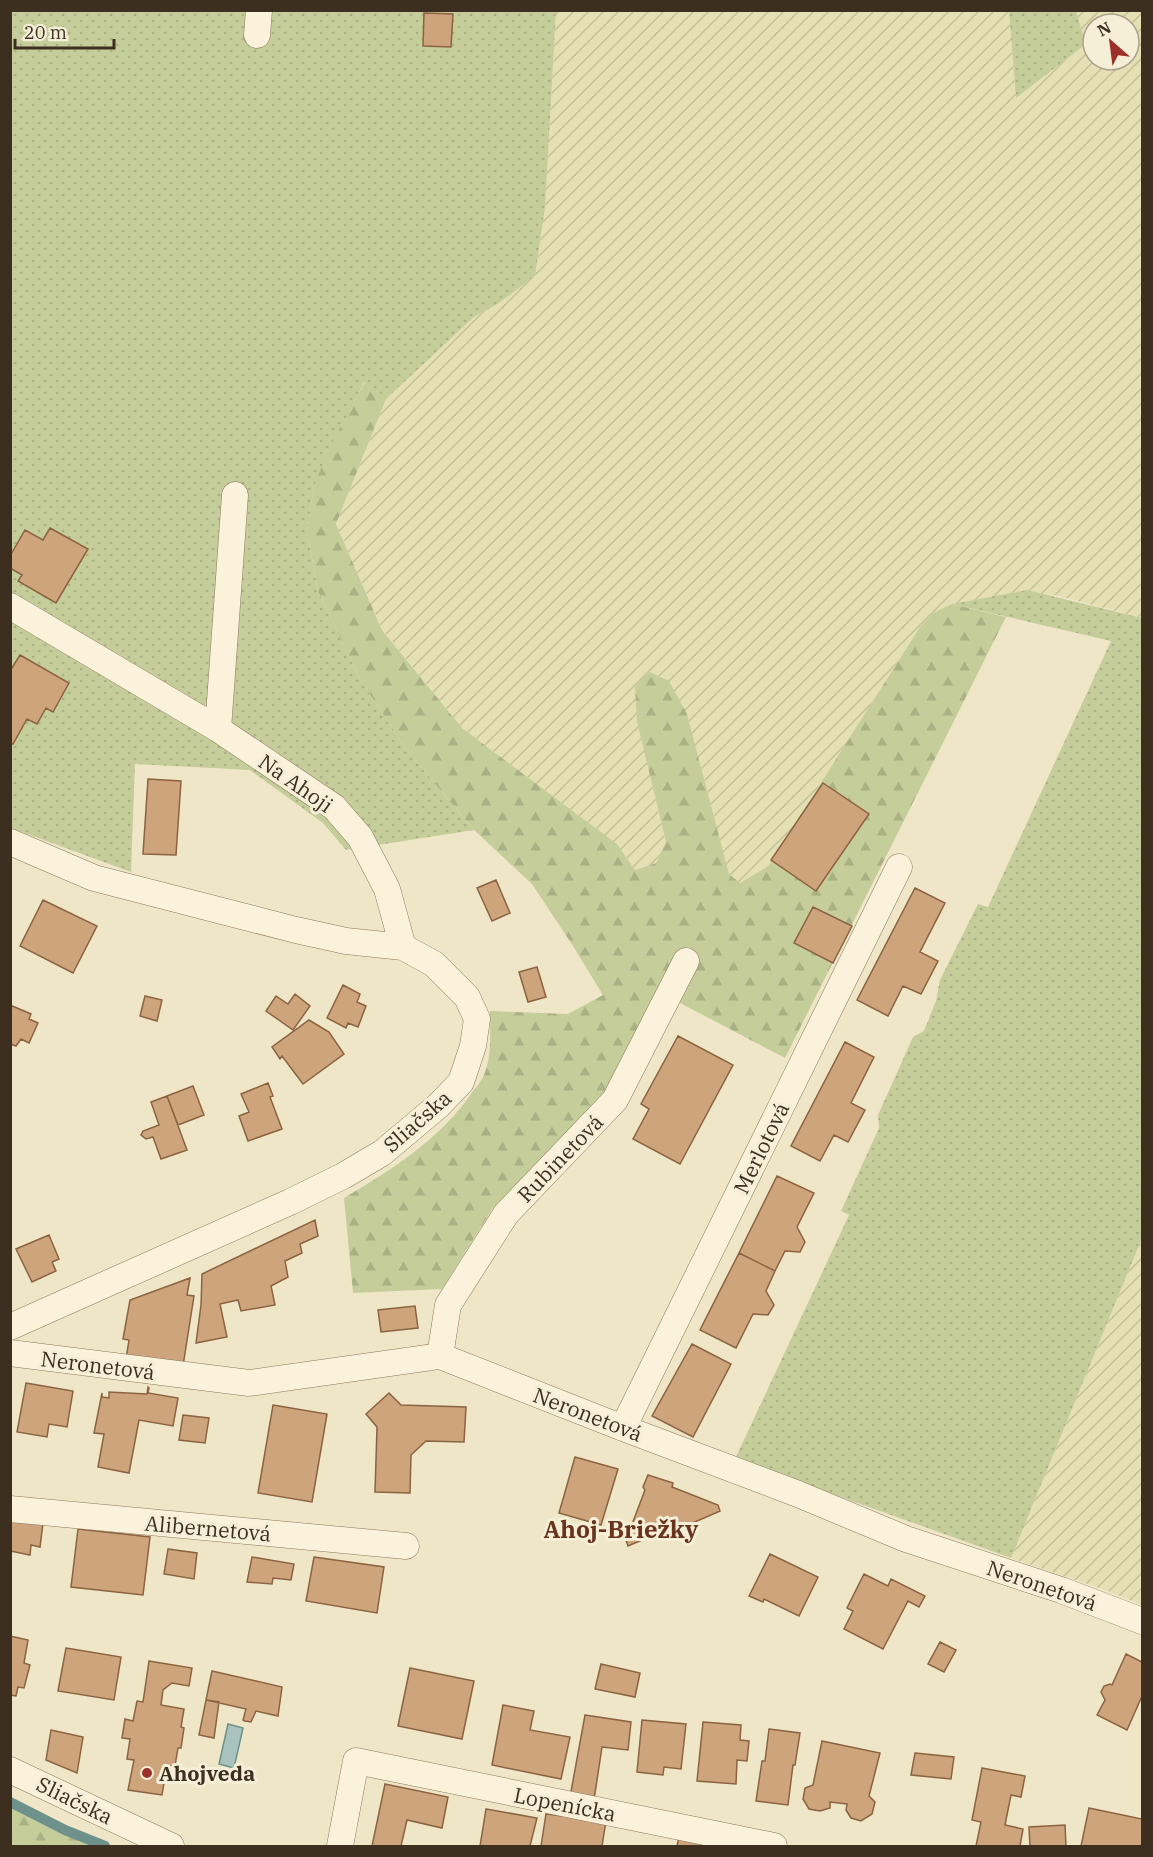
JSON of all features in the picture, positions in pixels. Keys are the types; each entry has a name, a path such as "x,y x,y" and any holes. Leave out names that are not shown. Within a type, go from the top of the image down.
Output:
{"street":[{"path":"218,729 235,495"},
{"name":"Na Ahoji","path":"10,606 218,729 334,807 360,837 387,889 403,947"},
{"name":"Sliačska","path":"10,843 94,878 346,941 403,947 434,964 467,997 477,1018 473,1046 461,1082 438,1106 382,1153 343,1176 10,1327"},
{"name":"Merlotová","path":"622,1428 899,867"},
{"name":"Rubinetová","path":"440,1356 448,1305 506,1214 615,1100 686,961"},
{"name":"Neronetová","path":"10,1353 249,1383 440,1356 798,1494 906,1539 1061,1590 1143,1621"},
{"name":"Alibernetová","path":"10,1509 406,1546"},
{"name":"Lopenícka","path":"339,1846 356,1761 774,1846"},
{"name":"Sliačska","path":"10,1770 171,1846"}],"shaded area":[{"path":"556,11 1009,11 1016,97 1081,48 1081,72 1141,72 1141,12 1081,12 1081,28 1076,11 1142,11 1142,618 1055,595 953,604 933,613 920,627 768,866 740,883 729,875 687,714 637,722 666,842 656,863 635,870 617,844 462,728 382,629 336,524 386,399 474,317 499,303 535,276 545,208"},
{"path":"1142,1238 1142,1605 1011,1558"}],"green space":[{"path":"10,11 556,11 545,208 535,276 499,303 474,317 386,399 364,382 314,486 307,532 318,591 360,679 406,749 474,830 346,850 323,823 250,770 135,764 131,872 11,828"},
{"path":"1009,11 1076,11 1081,28 1081,48 1016,98"},
{"path":"365,382 386,399 336,524 382,630 462,728 617,844 635,870 656,863 666,842 637,722 635,687 648,671 669,681 687,714 729,874 740,883 768,866 920,627 933,613 952,604 1006,617 785,1058 659,992 604,1094 493,1208 442,1289 353,1293 344,1198 413,1153 458,1111 487,1068 490,1011 568,1014 603,995 532,884 474,830 406,749 360,679 318,591 307,532 314,486 330,446"},
{"path":"1027,590 1142,618 1142,1238 1011,1558 735,1459 849,1215 841,1211 879,1128 878,1115 913,1037 924,1031 936,1001 940,980 978,904 988,907 1111,641 952,604"},
{"path":"11,1802 65,1830 107,1846 11,1846"}],"water":[{"path":"228,1724 243,1728 234,1768 219,1764"}],"building":[{"path":"424,13 453,14 451,47 423,46"},
{"path":"50,528 88,549 56,603 18,581 22,575 10,568 10,556 25,530 43,540"},
{"path":"20,655 69,683 53,712 46,708 37,724 27,719 13,744 10,743 10,671"},
{"path":"148,779 181,781 176,855 143,854"},
{"path":"823,783 869,814 816,891 771,860"},
{"path":"496,880 510,913 492,921 477,888"},
{"path":"915,888 945,903 920,952 938,961 921,994 903,986 888,1016 857,1000"},
{"path":"43,900 97,926 73,973 20,946"},
{"path":"813,907 852,926 833,963 794,943"},
{"path":"537,967 546,997 528,1002 519,972"},
{"path":"343,985 360,994 357,1002 366,1006 358,1027 348,1023 346,1028 327,1018"},
{"path":"295,994 310,1006 293,1030 266,1011 276,996 288,1004"},
{"path":"145,996 162,1000 157,1021 140,1016"},
{"path":"10,1005 31,1014 29,1019 38,1023 29,1043 21,1039 16,1046 10,1044"},
{"path":"309,1020 329,1032 344,1054 303,1084 282,1056 280,1059 272,1047"},
{"path":"678,1036 733,1065 680,1164 633,1139 649,1109 641,1104"},
{"path":"845,1042 874,1057 851,1103 865,1110 848,1142 834,1135 820,1161 791,1146"},
{"path":"268,1083 273,1096 270,1097 282,1129 248,1141 239,1116 249,1112 241,1094"},
{"path":"193,1086 204,1115 178,1125 167,1096"},
{"path":"167,1096 187,1150 161,1159 153,1137 146,1139 141,1135 143,1131 159,1125 151,1102"},
{"path":"777,1176 814,1193 797,1227 805,1242 800,1252 785,1251 775,1271 739,1253"},
{"path":"315,1220 318,1236 300,1244 302,1253 285,1261 288,1277 271,1286 275,1305 241,1311 238,1300 220,1304 227,1337 196,1343 202,1274"},
{"path":"49,1235 59,1259 52,1262 56,1271 32,1282 16,1249"},
{"path":"739,1253 775,1271 766,1291 774,1305 768,1315 753,1314 736,1348 700,1330"},
{"path":"190,1278 187,1295 194,1296 183,1366 126,1359 129,1340 123,1339 130,1300"},
{"path":"415,1306 418,1328 381,1332 378,1310"},
{"path":"692,1344 731,1364 693,1437 652,1416"},
{"path":"26,1383 73,1391 67,1427 49,1424 47,1437 17,1432"},
{"path":"148,1387 148,1393 178,1398 173,1426 139,1420 129,1473 98,1467 104,1434 94,1433 102,1393 102,1397 109,1398 109,1392 147,1394"},
{"path":"389,1393 401,1405 466,1407 464,1442 426,1441 411,1455 410,1493 375,1492 377,1427 366,1414"},
{"path":"273,1405 327,1414 312,1502 258,1493"},
{"path":"183,1415 209,1418 205,1443 179,1440"},
{"path":"575,1457 618,1469 601,1525 559,1513"},
{"path":"648,1475 673,1483 672,1487 718,1505 720,1511 665,1535 663,1531 628,1546 626,1540 645,1490 643,1487"},
{"path":"44,1515 40,1547 31,1545 30,1555 10,1551 10,1517"},
{"path":"78,1529 150,1537 143,1595 71,1587"},
{"path":"168,1549 197,1553 194,1579 164,1574"},
{"path":"770,1554 818,1577 799,1616 764,1599 763,1602 749,1596"},
{"path":"252,1557 294,1564 291,1580 273,1578 272,1584 247,1582"},
{"path":"314,1557 384,1567 377,1613 306,1601"},
{"path":"864,1574 888,1586 891,1579 925,1596 919,1607 908,1601 883,1649 844,1629 853,1611 847,1608"},
{"path":"10,1636 28,1640 24,1663 30,1665 24,1688 18,1687 16,1696 10,1695"},
{"path":"940,1642 956,1650 944,1672 928,1664"},
{"path":"66,1648 121,1657 114,1700 58,1691"},
{"path":"1126,1654 1142,1662 1142,1696 1127,1730 1097,1715 1105,1700 1101,1692 1104,1686 1112,1685"},
{"path":"149,1661 192,1668 189,1686 172,1683 163,1690 161,1705 184,1709 181,1727 184,1728 175,1766 167,1765 162,1795 128,1790 134,1760 127,1759 130,1739 122,1738 125,1719 133,1721 137,1701 143,1702"},
{"path":"601,1664 640,1673 635,1697 595,1689"},
{"path":"410,1668 474,1681 462,1739 398,1726"},
{"path":"212,1671 282,1687 278,1716 256,1711 251,1722 245,1721 243,1720 246,1709 206,1700"},
{"path":"206,1700 219,1702 214,1738 199,1735"},
{"path":"503,1705 534,1711 530,1730 570,1737 561,1779 492,1765"},
{"path":"585,1715 631,1722 628,1750 602,1747 594,1800 570,1797"},
{"path":"642,1720 686,1724 681,1769 664,1767 663,1775 637,1772"},
{"path":"703,1722 741,1725 740,1740 749,1741 747,1761 737,1760 736,1784 697,1781"},
{"path":"769,1729 800,1733 788,1805 756,1801"},
{"path":"51,1730 83,1737 77,1773 46,1760"},
{"path":"822,1741 880,1753 869,1796 875,1802 872,1814 861,1821 851,1818 846,1810 847,1804 830,1802 830,1808 820,1811 809,1809 803,1799 805,1788 813,1785"},
{"path":"915,1753 954,1757 951,1779 911,1775"},
{"path":"982,1768 1025,1776 1021,1797 1011,1795 1005,1825 1023,1829 1020,1846 976,1846 981,1822 972,1820"},
{"path":"385,1784 448,1797 442,1828 407,1820 401,1846 372,1846"},
{"path":"1089,1808 1142,1819 1142,1846 1081,1846"},
{"path":"486,1809 537,1818 530,1846 480,1846"},
{"path":"546,1814 606,1821 602,1846 541,1846"},
{"path":"1065,1825 1066,1846 1030,1846 1029,1827"},
{"path":"679,1836 732,1846 677,1846"}],"waterway":[{"path":"10,1802 65,1830 105,1846"}],"place":[{"name":"Ahojveda","path":"147,1773"}],"district":[{"name":"Ahoj-Briežky","path":"621,1529"}]}
